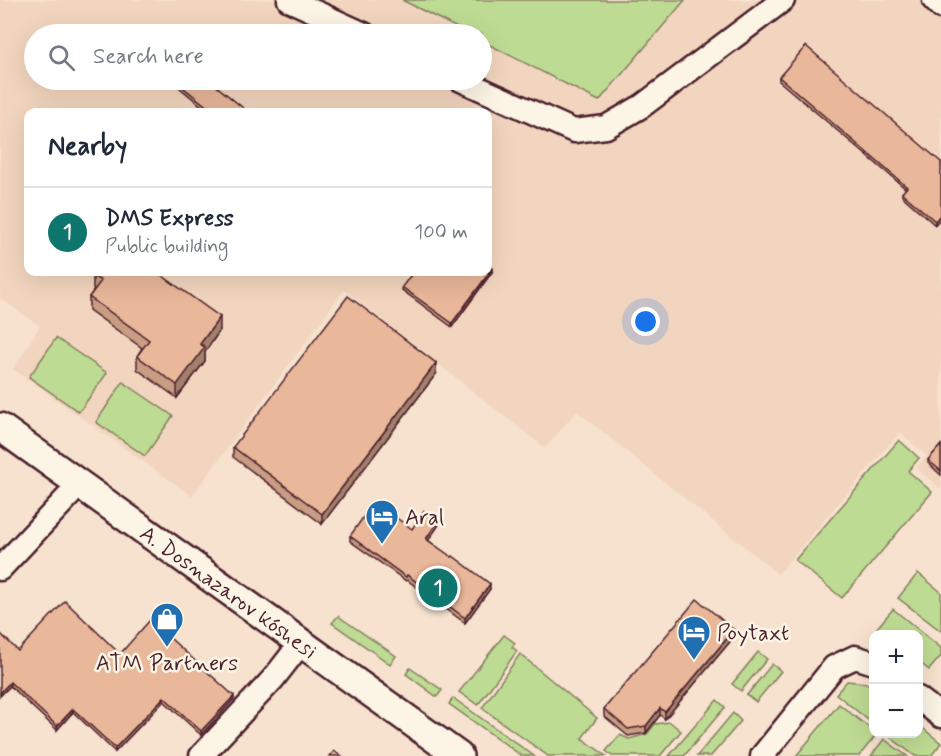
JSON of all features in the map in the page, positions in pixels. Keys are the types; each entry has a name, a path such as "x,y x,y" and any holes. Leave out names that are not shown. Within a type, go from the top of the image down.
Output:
{"main road":[{"name":"A. Dosnazarov kóshesi","path":"0,427 459,756"}],"street":[{"path":"289,0 342,24"},
{"path":"483,90 574,131 606,127 642,106 783,0"},
{"path":"934,0 941,7"},
{"path":"0,569 80,484"},
{"path":"201,756 273,679 301,643"},
{"path":"762,756 834,667 855,657 869,662"},
{"path":"923,702 941,716"}],"shaded area":[{"path":"0,0 941,0 941,489 916,468 927,456 900,432 778,574 577,411 545,448 344,290 192,496 13,369 40,326 0,298"}],"green space":[{"path":"402,0 685,0 599,101 492,46 492,24 449,24"},
{"path":"56,338 107,373 79,412 29,377"},
{"path":"123,382 173,416 145,456 96,422"},
{"path":"899,440 919,458 908,471 932,492 842,598 795,560"},
{"path":"918,573 941,592 941,631 898,598"},
{"path":"893,609 919,630 880,630 877,628"},
{"path":"338,616 396,656 390,664 332,623"},
{"path":"923,633 941,648 941,656 929,670 923,665"},
{"path":"504,635 515,643 512,647 517,651 478,705 459,692"},
{"path":"758,652 767,659 741,691 732,684"},
{"path":"520,654 597,718 582,738 606,756 548,756 482,708"},
{"path":"772,664 781,671 756,702 747,695"},
{"path":"410,668 442,690 437,697 406,674"},
{"path":"847,681 866,683 869,686 869,721 836,694"},
{"path":"453,698 534,756 522,756 449,704"},
{"path":"717,700 725,707 684,756 669,756"},
{"path":"839,704 869,728 869,738 874,738 859,756 796,756"},
{"path":"733,713 741,721 711,756 697,756"},
{"path":"670,722 681,731 660,756 612,756 606,751 620,735 629,739 647,734 655,724"},
{"path":"923,728 941,743 931,756 915,756 891,738 923,738"},
{"path":"884,739 907,756 871,756"}],"building":[{"path":"806,46 941,162 941,214 935,221 902,193 907,187 779,77"},
{"path":"186,90 221,90 243,108 209,108"},
{"path":"93,276 163,276 220,317 200,344 205,347 177,385 137,356 149,340 89,297 101,281"},
{"path":"410,276 487,276 452,323 402,287"},
{"path":"348,296 436,363 322,514 233,447"},
{"path":"941,445 941,471 928,460"},
{"path":"374,502 412,529 424,511 438,521 426,539 490,584 465,618 350,536"},
{"path":"697,599 734,630 665,712 660,708 646,726 628,729 604,709"},
{"path":"65,601 120,654 150,620 234,696 201,731 164,697 115,748 73,709 57,726 10,682 0,693 0,633 18,651"},
{"path":"334,751 341,756 330,756"}],"place":[{"name":"Aral","path":"382,545"},
{"name":"DMS Express","path":"438,588"},
{"name":"ATM Partners","path":"167,648"},
{"name":"Poytaxt","path":"694,661"}]}
